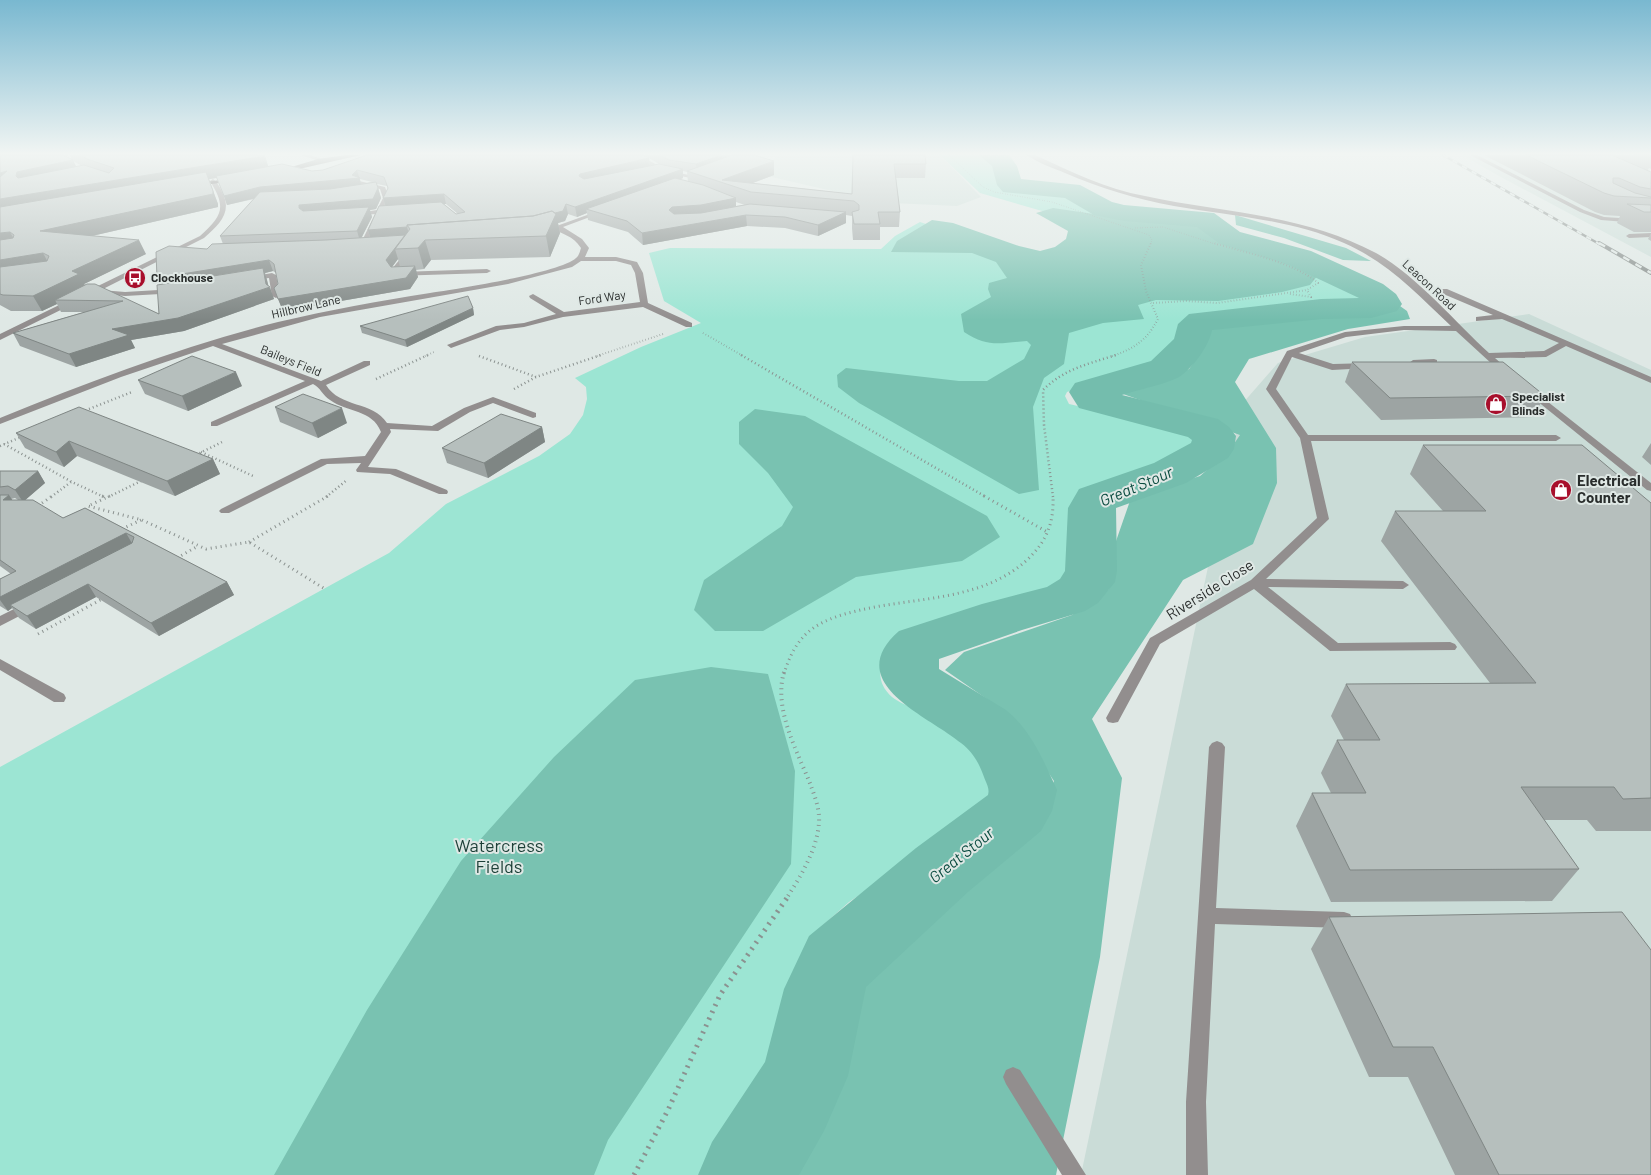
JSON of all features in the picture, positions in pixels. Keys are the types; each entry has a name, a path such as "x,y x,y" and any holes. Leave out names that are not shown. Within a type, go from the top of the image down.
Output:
{"street":[{"path":"0,337 202,237 222,219 226,210"},
{"path":"544,230 606,210"},
{"name":"Leacon Road","path":"1213,210 1293,222 1343,240 1375,255 1403,274 1486,356 1517,380"},
{"path":"1582,210 1603,219 1651,222"},
{"path":"343,214 399,211"},
{"path":"363,244 379,212"},
{"path":"1642,213 1651,214"},
{"path":"558,227 580,240 585,248 580,259"},
{"path":"1629,236 1651,235"},
{"path":"402,242 411,245 395,270 397,274 446,279 487,271"},
{"path":"355,245 373,244"},
{"path":"182,248 194,250"},
{"name":"Hillbrow Lane","path":"0,421 152,363 215,344 321,315 518,280 569,265 580,259"},
{"name":"Ford Way","path":"580,259 616,259 634,264 639,272 644,304"},
{"path":"239,280 272,275 276,296"},
{"path":"435,296 446,279"},
{"path":"93,292 135,294 183,290"},
{"path":"1444,291 1507,316 1651,380"},
{"path":"533,296 562,315"},
{"name":"Ford Way","path":"451,345 499,328 524,325 562,315 644,304 689,325"},
{"path":"1479,320 1507,316"},
{"path":"0,326 22,326"},
{"path":"1290,353 1345,335 1404,328 1460,329"},
{"path":"1486,356 1546,354 1566,343"},
{"name":"Baileys Field","path":"215,344 311,382 321,384 324,394 333,399"},
{"path":"1290,353 1332,367 1378,365"},
{"name":"Riverside Close","path":"1113,718 1155,641 1255,583 1323,519 1305,438 1272,389 1290,353"},
{"path":"1406,363 1434,362"},
{"path":"321,384 367,363"},
{"path":"214,424 311,382"},
{"path":"1524,387 1651,488"},
{"path":"333,399 363,409 380,419 385,426 386,432 361,470"},
{"path":"385,426 434,429 467,410 493,400 533,415"},
{"path":"1305,438 1556,438"},
{"path":"226,511 325,461 370,459"},
{"path":"361,470 392,472 443,492"},
{"path":"1255,583 1403,585"},
{"path":"1255,583 1335,648 1450,647"},
{"path":"0,622 42,599"},
{"path":"0,664 59,698"},
{"path":"1197,1175 1196,1102 1217,746"},
{"path":"1207,916 1364,921"},
{"path":"1013,1077 1075,1175"}],"path":[{"path":"634,1175 678,1090 692,1051 720,996 806,866 816,838 820,822 817,802 807,771 788,730 782,702 782,674 789,656 814,627 832,618 862,610 967,592 1000,580 1019,569 1049,533 1052,505 1043,390 1055,378 1082,365 1137,348 1154,331 1158,319 1146,292 1142,265 1152,240 1149,235 1076,210"},
{"path":"1132,228 1163,227 1295,269 1316,279 1318,283 1307,290 1217,303 1186,301 1152,304"},
{"path":"1287,293 1311,298 1307,290"},
{"path":"493,400 536,377 689,325 1049,533"},
{"path":"451,345 536,377"},
{"path":"333,399 438,351 433,349"},
{"path":"94,414 85,410 138,390"},
{"path":"0,446 22,436"},
{"path":"190,458 227,440"},
{"path":"4,444 72,482 105,497"},
{"path":"201,452 274,486"},
{"path":"148,477 88,506 142,520 206,549 249,542 321,501 361,470"},
{"path":"33,510 72,482"},
{"path":"32,504 41,504"},
{"path":"115,533 142,520"},
{"path":"249,542 324,589"},
{"path":"173,560 198,546"},
{"path":"38,634 106,597"}],"shaded area":[{"path":"1562,210 1651,210 1651,257"},
{"path":"1529,314 1651,370 1651,1175 1081,1175 1242,404 1278,363 1365,337"}],"green space":[{"name":"Watercress Fields","path":"1038,210 1101,210 1107,213 1203,223 1229,241 1290,256 1368,294 1374,300 1366,304 1296,305 1191,318 1183,323 1181,340 1167,355 1149,368 1094,382 1067,392 1065,396 1069,404 1197,433 1206,439 1199,449 1135,476 1119,478 1083,497 1074,577 1058,590 922,627 903,639 887,656 880,676 883,686 892,697 952,731 980,751 991,763 998,776 1002,790 964,829 928,849 849,902 821,927 791,983 782,1012 771,1067 702,1175 0,1175 0,767 389,553 446,504 539,456 570,434 583,415 587,399 586,387 575,378 641,347 701,323 664,301 649,253 670,248 881,249 895,236 920,222 1066,270 1139,239"},
{"path":"1047,210 1066,210 1128,219 1174,221 1202,226 1215,238 1278,257 1318,275 1310,285 1282,292 1218,301 1156,300 1138,305 1144,319 1103,323 1069,333 1064,364 1044,378 1033,407 1039,490 1019,494 859,403 838,387 837,375 846,368 959,381 987,381 1024,359 1031,345 1027,341 987,342 964,332 961,314 991,297 988,289 989,283 1007,278 996,262 972,253 891,252 897,241 932,220 953,223 1019,246 1040,251 1055,247 1066,239 1068,231 1036,213"},
{"path":"1235,215 1346,248 1371,261 1343,260 1284,238 1236,225"},
{"path":"1400,306 1407,311 1410,319 1348,329 1249,359 1235,382 1276,448 1277,483 1253,544 1183,580 1092,719 1122,778 1100,957 1056,1175 791,1175 838,1092 860,977 938,916 1033,832 1054,781 1010,715 945,670 964,652 1072,615 1109,589 1115,544 1131,498 1200,476 1229,451 1240,435 1123,394 1189,369 1202,351 1207,331 1250,320 1273,317 1393,311"},
{"path":"755,409 805,416 987,516 1000,537 962,561 856,577 763,631 715,631 694,610 704,580 782,526 793,507 768,473 739,444 739,422"},
{"path":"711,667 768,674 795,771 791,864 608,1140 594,1175 274,1175 367,1010 461,861 554,757 635,680"}],"building":[{"path":"0,210 139,210 40,231 139,240 72,271 79,274 33,296 0,294 0,267 47,261 49,256 43,253 0,260 0,240 13,238 14,235 10,232 0,233"},
{"path":"244,210 368,210 357,231 220,236"},
{"path":"377,210 451,210 456,214 465,212 462,210 564,210 533,216 407,225 407,227 368,230"},
{"path":"589,210 669,210 674,214 701,213 718,210 820,210 846,212 818,225 785,217 746,215 642,233 627,221"},
{"path":"859,210 900,210 900,212 878,212 880,224 854,224 852,212"},
{"path":"1639,210 1651,210 1651,212"},
{"path":"552,211 556,214 546,236 425,240 418,248 395,249 410,229 407,225 533,216"},
{"path":"405,235 386,260 391,267 415,266 406,278 278,299 274,288 278,284 274,264 269,260 157,278 156,252 169,246 207,249 212,244"},
{"path":"263,268 266,284 270,287 178,318 112,329 129,335 69,354 13,333 123,301 55,300 87,284 95,284 159,314 157,285"},
{"path":"468,296 473,308 405,340 360,326"},
{"path":"192,356 236,372 182,396 138,380"},
{"path":"1352,362 1503,362 1545,396 1390,398"},
{"path":"303,394 342,408 312,423 275,407"},
{"path":"79,407 213,459 167,481 69,441 56,452 16,433"},
{"path":"501,414 542,427 484,463 442,448"},
{"path":"1423,445 1582,445 1651,503 1651,798 1623,799 1614,787 1521,787 1579,869 1350,870 1312,793 1366,793 1337,740 1380,740 1346,684 1536,683 1395,511 1486,511"},
{"path":"0,471 38,471 15,490 8,486 0,487"},
{"path":"0,495 9,495 3,500 33,500 63,518 85,508 227,582 151,623 88,584 27,616 10,605 132,543 134,537 126,533 0,597 0,579 16,571 0,560"},
{"path":"1622,912 1651,950 1651,1175 1499,1175 1433,1047 1393,1047 1329,917"}],"waterway":[{"name":"Great Stour","path":"745,1175 793,1100 804,1076 825,989 837,962 942,870 1017,811 1023,790 1002,745 984,726 918,684 909,669 910,659 915,649 919,645 1002,617 1066,599 1079,591 1088,582 1091,571 1092,508 1096,499 1170,473 1212,449 1214,436 1203,428 1093,399 1089,392 1165,369 1191,343 1196,324 1201,321 1321,309 1371,308 1385,304 1384,301 1371,291 1300,258 1230,238 1204,219 1124,213 1108,210"}],"railway":[{"path":"1539,210 1601,245"},
{"path":"1599,243 1651,273"}],"place":[{"name":"Clockhouse","path":"135,278"},
{"name":"Specialist Blinds","path":"1496,404"},
{"name":"Electrical Counter","path":"1561,490"}]}
